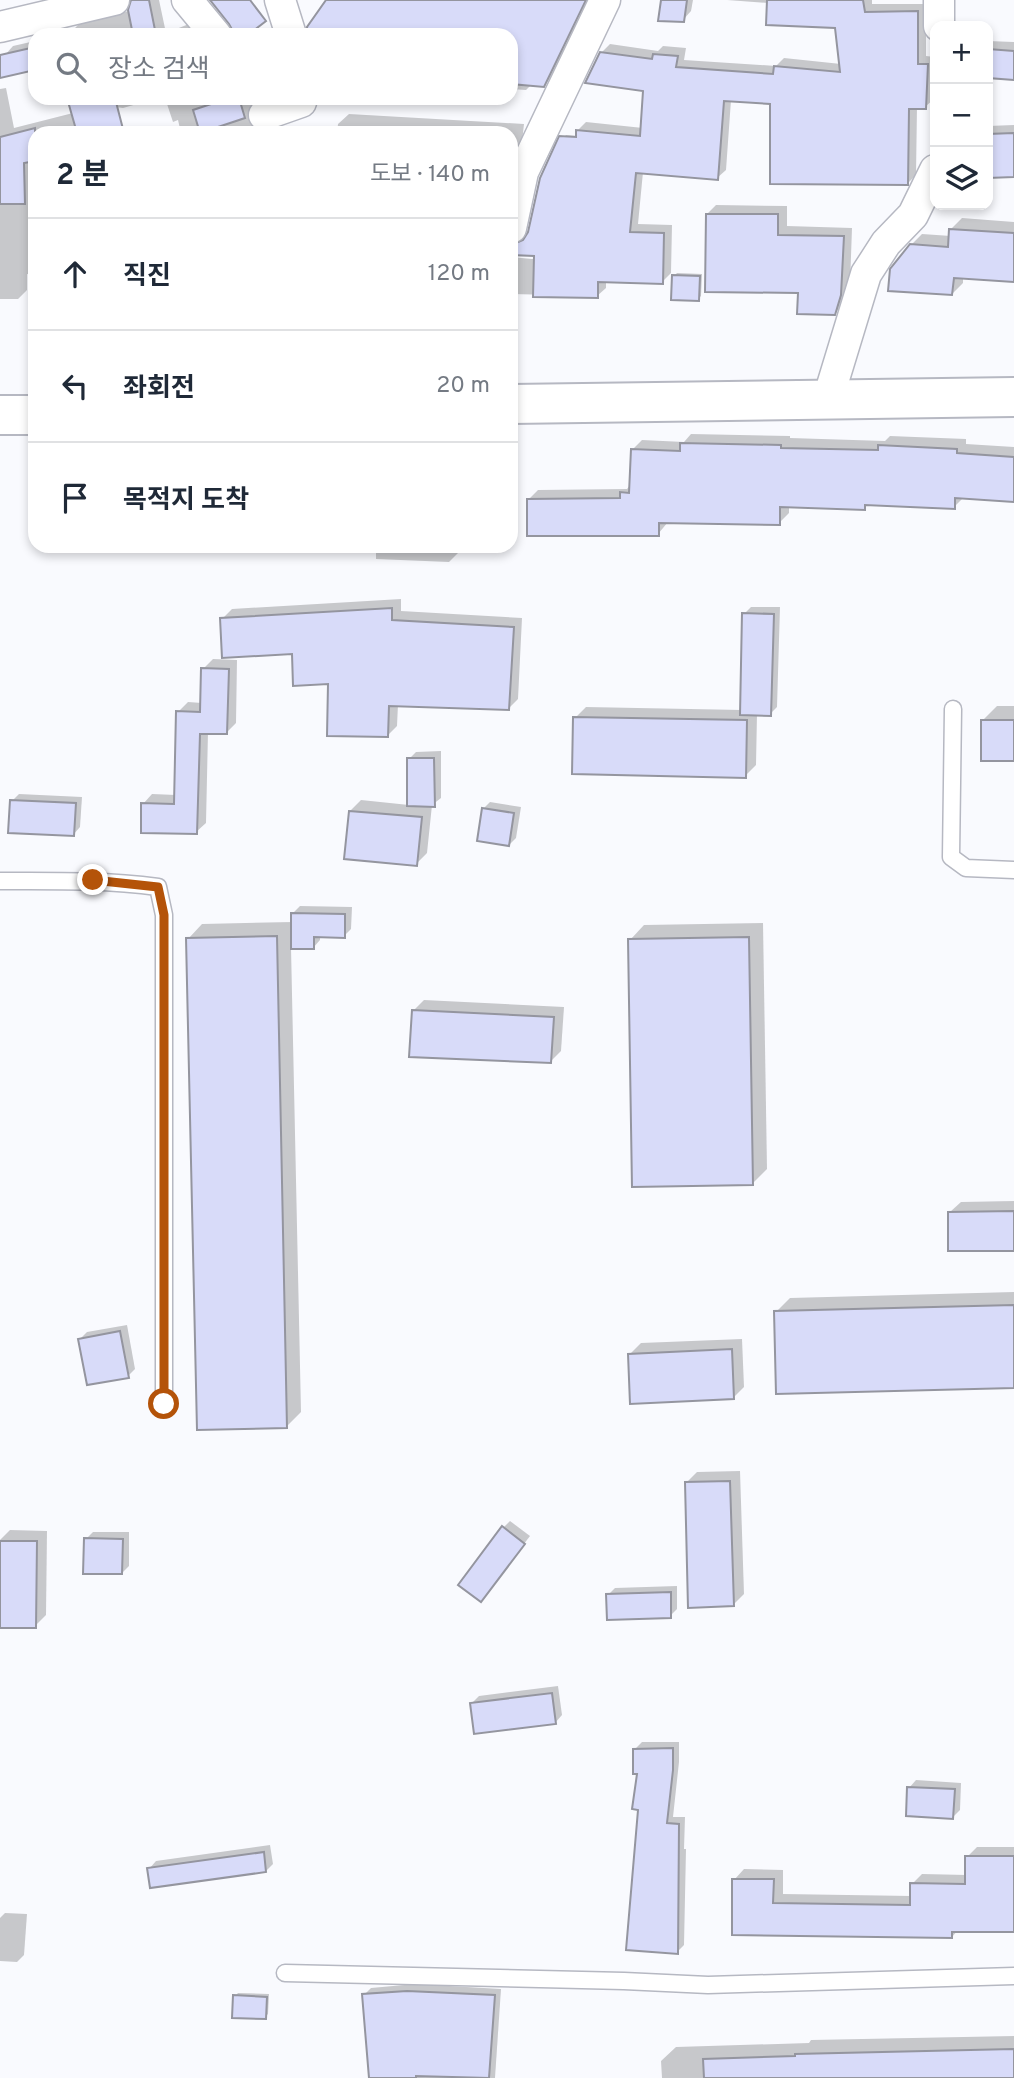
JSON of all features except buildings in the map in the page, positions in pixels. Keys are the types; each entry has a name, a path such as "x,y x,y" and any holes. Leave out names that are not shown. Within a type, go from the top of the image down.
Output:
{"main road":[{"path":"518,404 1014,397"},
{"path":"0,415 28,415"}],"street":[{"path":"0,27 114,0"},
{"path":"187,0 210,28"},
{"path":"280,0 289,28"},
{"path":"518,195 523,172 605,0"},
{"path":"939,0 939,21"},
{"path":"263,115 292,105"},
{"path":"827,401 866,274 886,243 914,215 930,181"}],"lane":[{"path":"953,709 951,857 966,868 1014,870"},
{"path":"0,881 93,880 158,887 164,915 164,1404"},
{"path":"285,1973 708,1985 1014,1976"}],"route":[{"path":"93,880 158,887 162,900 164,1404"}]}
